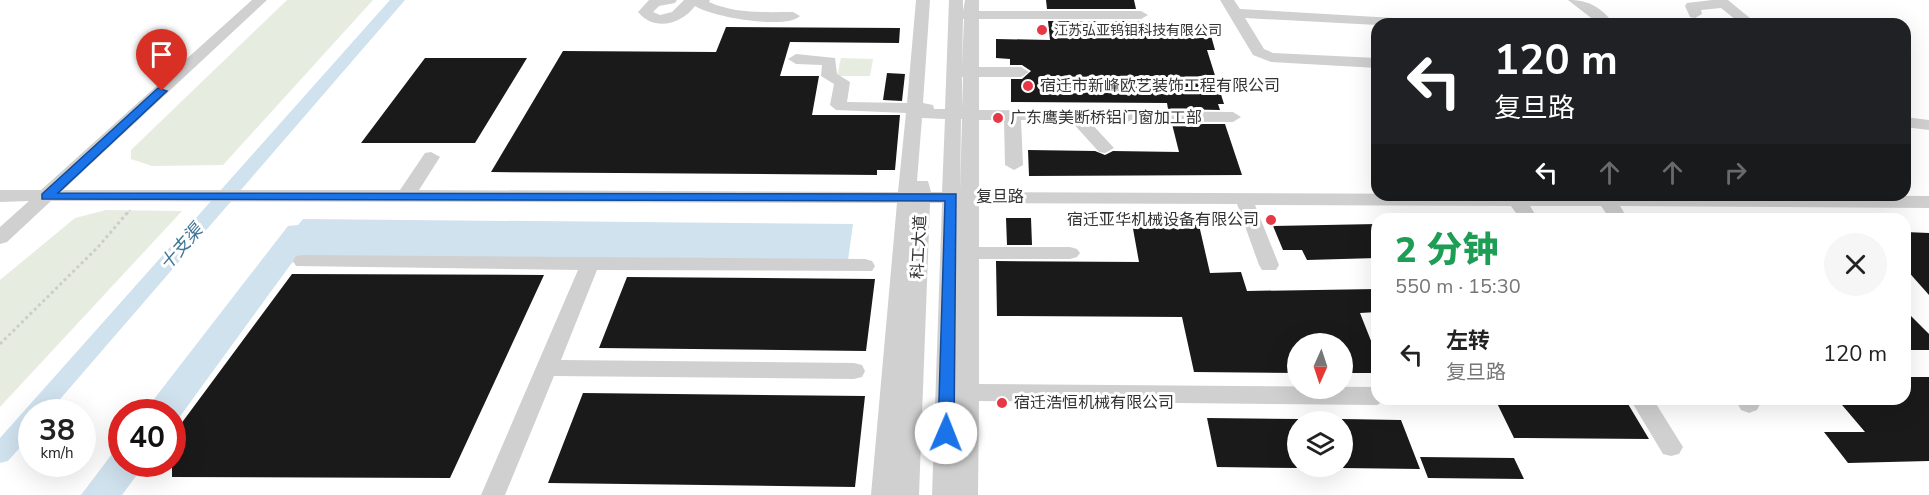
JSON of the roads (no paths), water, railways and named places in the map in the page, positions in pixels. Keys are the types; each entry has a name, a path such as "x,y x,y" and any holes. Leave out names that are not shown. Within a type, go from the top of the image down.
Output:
{"street":[{"path":"0,238 260,0"},
{"path":"670,0 654,3 645,12 653,18 664,19 675,17 695,4 714,11 741,15 793,16"},
{"path":"922,110 923,0"},
{"path":"883,495 933,0"},
{"path":"1575,0 1593,10 1601,18"},
{"path":"1695,14 1692,6 1721,2 1742,18"},
{"path":"966,495 957,392 970,253 971,197 963,111 964,7 1141,15"},
{"path":"1230,7 1371,19"},
{"path":"1230,7 1258,52 1271,57 1371,63"},
{"path":"796,59 831,61 829,76 843,82 838,105 842,107 1012,115 1233,117"},
{"path":"963,72 1022,72"},
{"name":"科工大道","path":"944,495 957,392 950,252 951,197 963,111"},
{"path":"1012,115 1014,165"},
{"path":"1074,115 1105,148"},
{"path":"1911,123 1929,125"},
{"path":"406,195 431,157"},
{"name":"复旦路","path":"0,196 406,195 1371,199"},
{"name":"科工大道","path":"907,495 914,197"},
{"path":"1245,199 1269,265"},
{"path":"1692,201 1703,213"},
{"name":"复旦路","path":"1692,201 1929,202"},
{"path":"950,252 1070,253"},
{"path":"303,261 865,266"},
{"path":"493,495 590,264"},
{"path":"546,368 854,371"},
{"path":"957,392 1371,396"},
{"path":"1645,405 1671,447"}],"water":[{"path":"303,219 853,224 848,260 302,256 291,264 186,408 186,399 154,399 288,226 298,225"},
{"path":"108,459 108,477 135,477 122,495 81,495"}],"waterway":[{"name":"十支渠","path":"47,399 398,0"},
{"name":"十支渠","path":"0,454 18,434"}],"place":[{"name":"江苏弘亚钨钼科技有限公司","path":"1042,30"},
{"name":"宿迁市新峰欧艺装饰工程有限公司","path":"1028,86"},
{"name":"广东鹰美断桥铝门窗加工部","path":"998,118"},
{"name":"宿迁亚华机械设备有限公司","path":"1271,220"},
{"name":"宿迁浩恒机械有限公司","path":"1002,403"}]}
